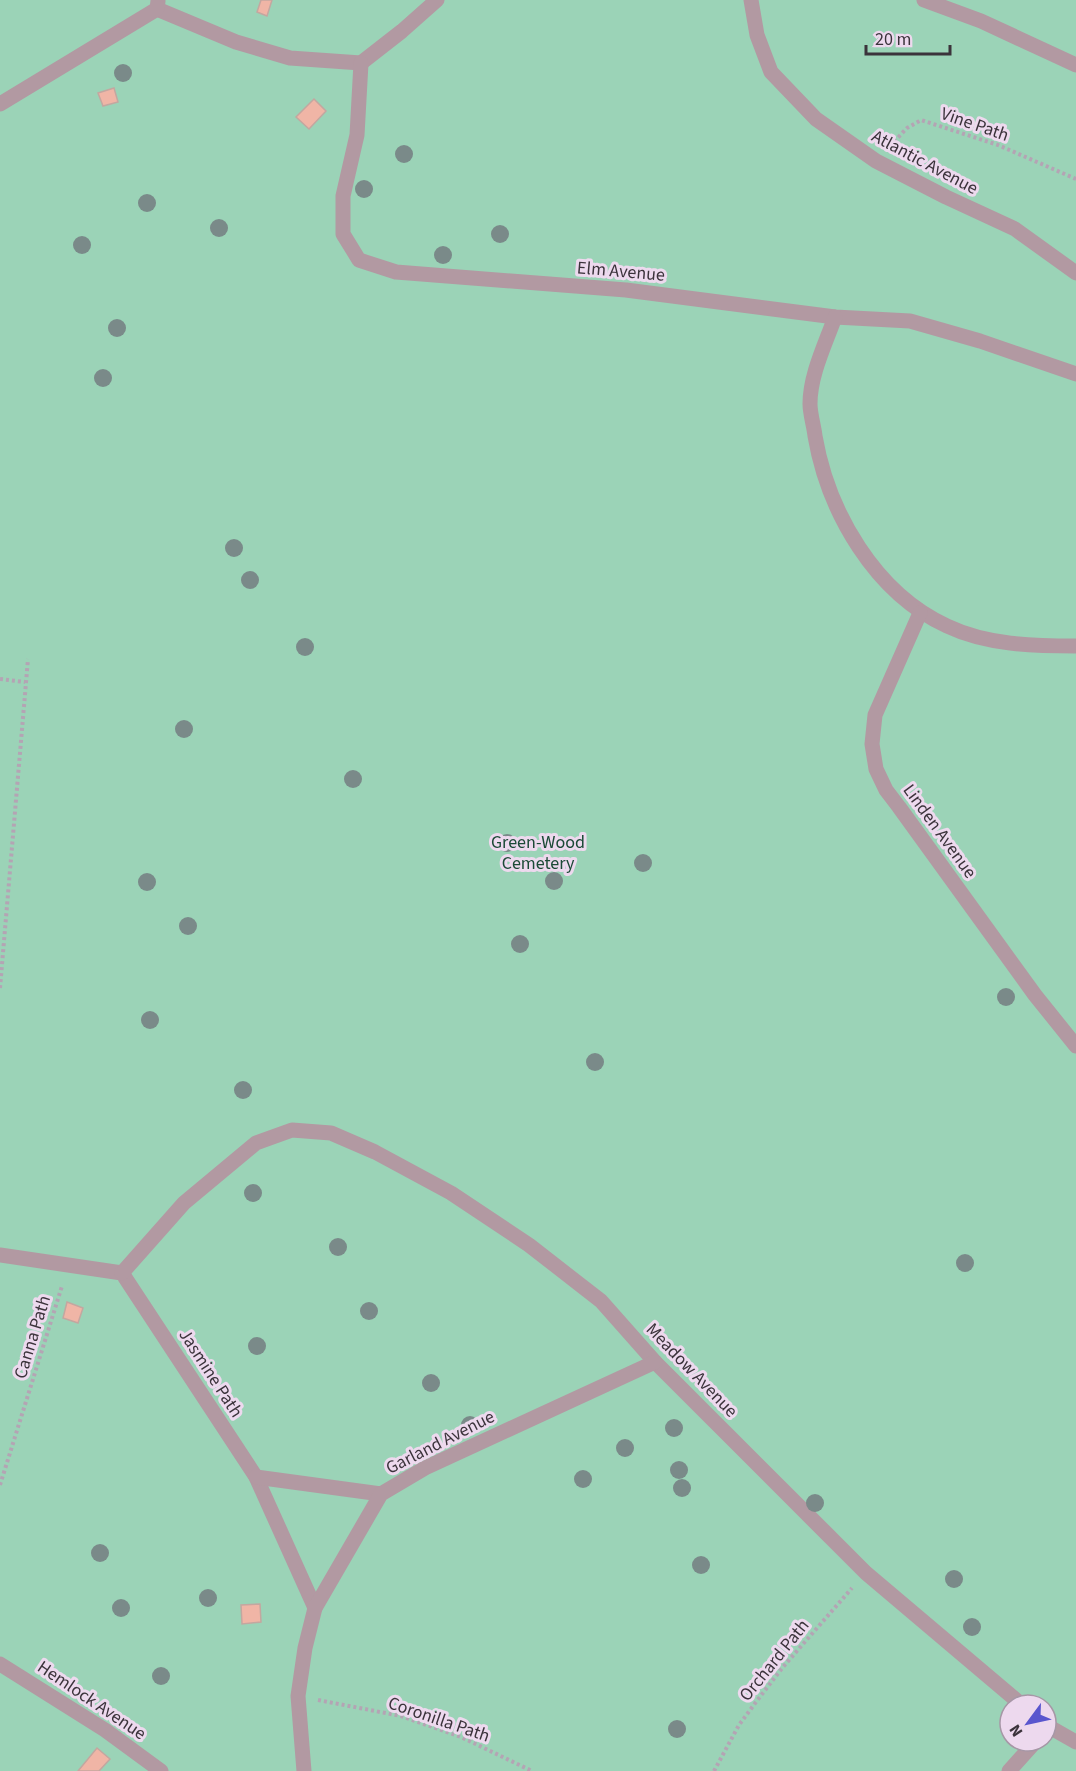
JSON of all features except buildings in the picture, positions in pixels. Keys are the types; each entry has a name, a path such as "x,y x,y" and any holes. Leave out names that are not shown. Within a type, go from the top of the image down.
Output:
{"lane":[{"path":"0,104 158,4 236,42 290,58 361,63 437,0"},
{"name":"Atlantic Avenue","path":"751,0 757,34 771,72 816,119 876,161 1015,229 1076,273"},
{"path":"924,0 981,21 1076,65"},
{"name":"Elm Avenue","path":"361,63 357,135 343,196 343,234 359,260 396,272 626,290 836,318 910,321 980,341 1076,374"},
{"path":"836,318 814,375 810,404 826,481 845,524 866,557 890,586 920,613 949,628 986,639 1030,646 1076,646"},
{"name":"Linden Avenue","path":"920,613 875,715 872,744 876,769 886,790 1035,995 1076,1046"},
{"name":"Meadow Avenue","path":"122,1273 184,1203 256,1143 292,1130 331,1133 375,1152 452,1193 529,1245 601,1301 655,1362 866,1573 1008,1693"},
{"path":"0,1255 122,1273"},
{"name":"Jasmine Path","path":"122,1273 256,1477 315,1608"},
{"name":"Garland Avenue","path":"304,1771 298,1696 305,1648 315,1608 381,1494 425,1468 655,1362"},
{"path":"256,1477 381,1494"},
{"name":"Hemlock Avenue","path":"0,1664 105,1730 161,1771"},
{"path":"1058,1733 1076,1742"},
{"path":"1009,1771 1025,1753"}],"path":[{"name":"Vine Path","path":"876,161 907,128 921,120 998,145 1076,180"},
{"path":"0,988 28,659"},
{"path":"0,679 25,682"},
{"name":"Canna Path","path":"0,1485 69,1265"},
{"name":"Orchard Path","path":"714,1771 739,1725 783,1667 866,1573"},
{"name":"Coronilla Path","path":"298,1696 401,1716 461,1737 532,1771"}],"green space":[{"name":"Green-Wood Cemetery","path":"0,0 1076,0 1076,1771 0,1771"}]}
